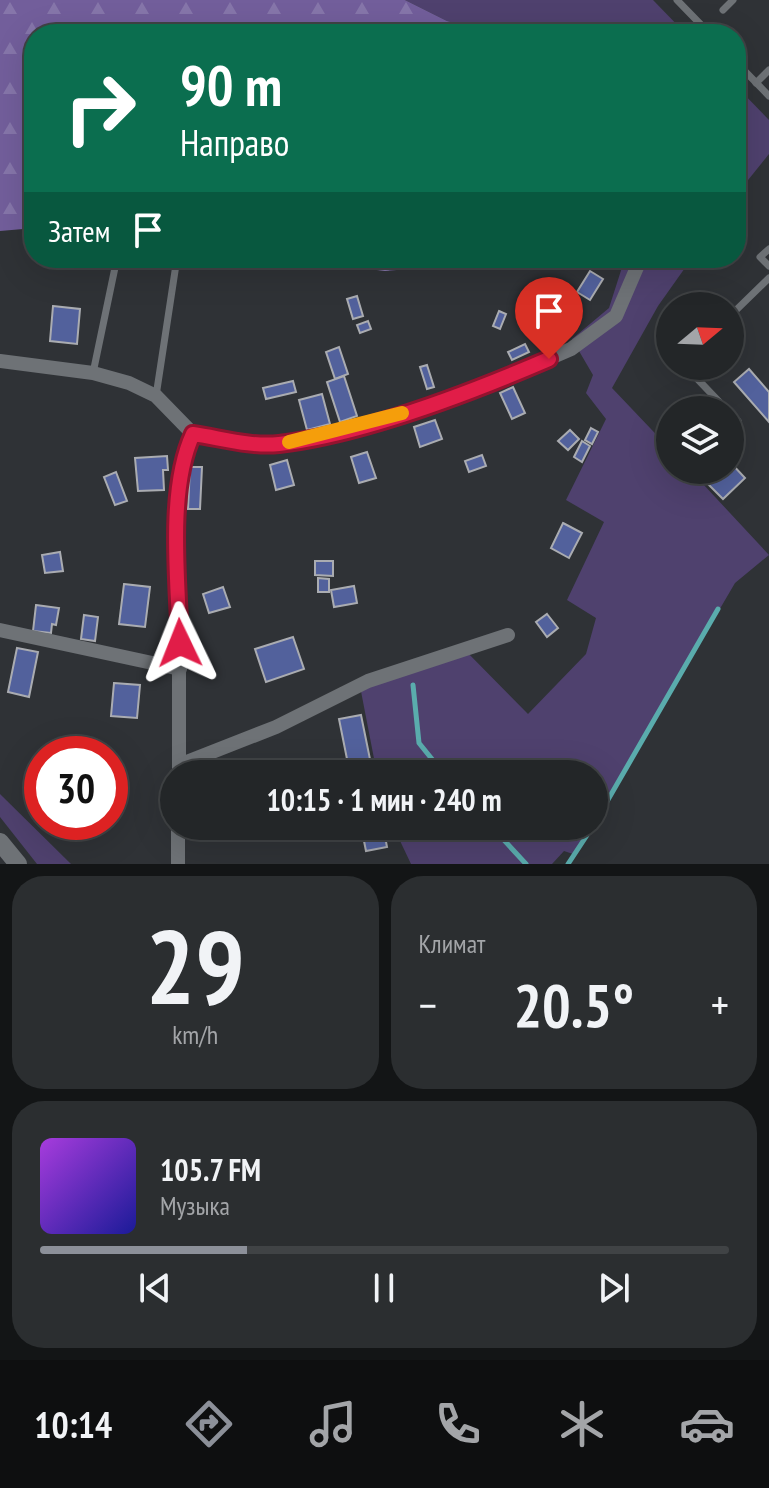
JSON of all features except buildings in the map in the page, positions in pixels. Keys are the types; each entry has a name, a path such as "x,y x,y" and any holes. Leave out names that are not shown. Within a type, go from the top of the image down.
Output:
{"main road":[{"path":"0,842 18,864"}],"street":[{"path":"0,361 93,373 129,383 156,396 193,434 257,445 279,444 374,423 504,378 571,349 616,316 637,268"},
{"path":"179,760 179,504 183,455 193,434"},
{"path":"0,630 180,669"},
{"path":"202,760 368,681 508,635"},
{"path":"178,840 178,864"}],"lane":[{"path":"677,0 700,24"},
{"path":"723,10 733,0"},
{"path":"756,83 769,70"},
{"path":"746,72 769,96"},
{"path":"769,249 760,257 769,266"},
{"path":"93,373 115,268"},
{"path":"156,396 175,268"},
{"path":"744,302 769,278"},
{"path":"699,380 714,396"}],"shaded area":[{"path":"405,0 653,0 676,24 458,24"},
{"path":"746,96 769,120 769,154 746,183"},
{"path":"622,268 685,268 668,292 656,292 656,310 612,388 656,434 656,484 703,484 769,555 735,583 608,800 608,760 374,760 359,681 460,645 528,714 586,654 596,618 567,600 604,522 566,500 606,419 586,393 593,375 572,339 609,308"},
{"path":"0,794 24,818 24,840 47,840 71,864 37,864 0,817"},
{"path":"400,840 585,840 576,855 564,851 552,864 411,864"}],"green space":[{"path":"0,0 405,0 458,24 24,24 24,226 23,229 0,231"},
{"path":"360,268 420,268 385,271"}],"waterway":[{"path":"608,800 718,609"},
{"path":"413,685 419,743 433,760"},
{"path":"504,840 526,864"},
{"path":"568,864 584,840"}],"slow traffic":[{"path":"289,442 374,423 402,413"}],"route":[{"path":"180,643 179,504 183,455 193,434 257,445 279,444 374,423 549,359"}]}
